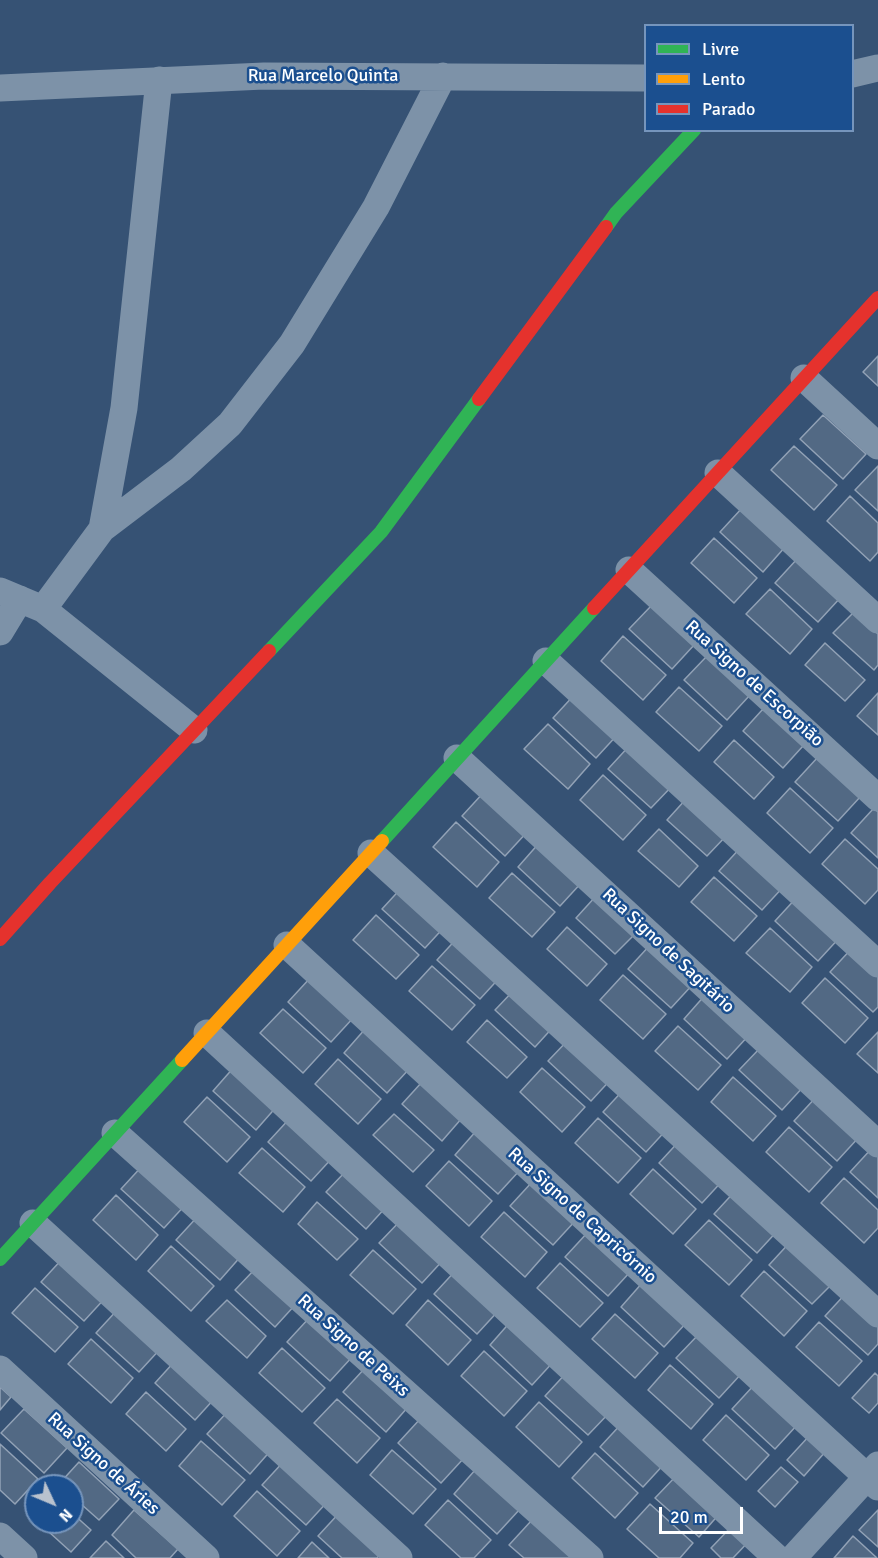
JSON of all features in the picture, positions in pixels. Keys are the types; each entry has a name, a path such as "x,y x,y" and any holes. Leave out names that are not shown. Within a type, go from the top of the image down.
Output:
{"street":[{"path":"854,74 878,68"},
{"name":"Rua Marcelo Quinta","path":"0,88 264,76 644,78"},
{"path":"0,632 21,600 102,529 181,469 230,424 292,344 376,207 442,76"},
{"path":"102,529 124,408 159,80"},
{"path":"0,939 381,532 616,213 692,132"},
{"path":"0,1259 878,298"},
{"path":"804,378 878,446"},
{"path":"718,473 878,620"},
{"name":"Rua Signo de Escorpião","path":"629,570 878,798"},
{"path":"21,600 194,730"},
{"path":"546,661 878,964"},
{"name":"Rua Signo de Sagitário","path":"458,758 878,1144"},
{"path":"371,853 878,1314"},
{"name":"Rua Signo de Capricórnio","path":"286,945 874,1476"},
{"path":"207,1033 777,1558"},
{"name":"Rua Signo de Peixs","path":"115,1133 590,1558"},
{"path":"33,1223 399,1558"},
{"name":"Rua Signo de Áries","path":"0,1369 206,1558"},
{"path":"793,1558 874,1476"},
{"path":"0,1536 24,1558"}],"building":[{"path":"878,356 878,386 863,372"},
{"path":"823,415 866,454 843,479 800,439"},
{"path":"794,446 837,485 814,510 771,470"},
{"path":"878,466 878,511 855,490"},
{"path":"850,496 878,523 878,552 870,561 827,521"},
{"path":"743,507 785,547 763,572 720,532"},
{"path":"714,538 757,578 734,603 691,563"},
{"path":"798,558 841,597 818,622 775,583"},
{"path":"770,589 812,629 790,654 746,614"},
{"path":"652,605 695,644 672,669 629,629"},
{"path":"854,612 878,634 878,665 874,670 833,633"},
{"path":"623,636 666,675 643,700 601,661"},
{"path":"825,643 865,680 845,701 805,665"},
{"path":"707,656 750,695 727,720 684,680"},
{"path":"679,687 722,726 699,751 656,712"},
{"path":"576,693 619,733 596,758 553,718"},
{"path":"878,693 878,735 857,716"},
{"path":"763,709 803,746 783,768 743,731"},
{"path":"548,724 590,764 568,789 524,749"},
{"path":"734,740 774,777 754,799 714,762"},
{"path":"631,744 674,784 651,808 608,769"},
{"path":"818,757 861,796 838,821 795,782"},
{"path":"603,775 646,815 623,840 580,800"},
{"path":"790,788 833,828 810,853 767,813"},
{"path":"485,791 528,831 505,856 462,816"},
{"path":"687,798 727,835 707,856 667,820"},
{"path":"874,808 878,812 878,858 851,833"},
{"path":"456,822 499,862 477,887 433,847"},
{"path":"659,829 698,866 679,887 638,851"},
{"path":"845,839 878,869 878,890 865,904 822,864"},
{"path":"540,842 583,881 560,906 518,867"},
{"path":"742,846 785,885 762,910 719,871"},
{"path":"512,873 555,912 532,937 489,898"},
{"path":"714,877 757,916 734,941 691,902"},
{"path":"405,884 448,923 425,948 382,909"},
{"path":"596,896 636,933 615,954 576,918"},
{"path":"798,896 841,936 818,961 775,921"},
{"path":"376,915 419,955 396,979 353,940"},
{"path":"567,927 607,964 587,986 547,949"},
{"path":"770,928 812,967 790,992 746,953"},
{"path":"460,935 503,974 480,999 437,960"},
{"path":"651,944 694,983 671,1008 628,969"},
{"path":"853,947 878,970 878,1007 873,1012 830,972"},
{"path":"432,966 475,1005 452,1030 409,991"},
{"path":"623,975 666,1014 643,1039 600,1000"},
{"path":"311,977 354,1017 331,1042 288,1002"},
{"path":"825,978 868,1018 845,1043 802,1003"},
{"path":"515,989 555,1025 535,1047 495,1010"},
{"path":"706,994 750,1034 727,1059 684,1019"},
{"path":"283,1009 326,1048 303,1073 260,1033"},
{"path":"487,1020 527,1057 507,1078 467,1042"},
{"path":"678,1026 721,1065 698,1090 655,1051"},
{"path":"366,1028 410,1068 387,1093 344,1053"},
{"path":"878,1032 878,1073 857,1054"},
{"path":"571,1037 614,1076 591,1101 548,1061"},
{"path":"762,1046 805,1085 782,1110 739,1070"},
{"path":"338,1059 381,1099 358,1124 315,1084"},
{"path":"235,1066 278,1105 256,1130 213,1091"},
{"path":"542,1068 585,1107 562,1132 520,1092"},
{"path":"733,1077 776,1116 753,1141 711,1102"},
{"path":"422,1082 462,1118 442,1141 402,1104"},
{"path":"626,1087 669,1127 646,1152 603,1112"},
{"path":"817,1096 860,1136 837,1161 794,1121"},
{"path":"207,1097 250,1137 227,1162 184,1122"},
{"path":"394,1114 434,1150 413,1172 373,1135"},
{"path":"291,1117 334,1156 311,1181 268,1142"},
{"path":"598,1118 641,1158 618,1183 575,1143"},
{"path":"789,1127 832,1167 809,1192 766,1152"},
{"path":"477,1130 520,1170 498,1194 455,1155"},
{"path":"682,1138 725,1178 702,1203 659,1163"},
{"path":"873,1147 878,1152 878,1198 850,1172"},
{"path":"262,1148 305,1187 283,1212 239,1173"},
{"path":"449,1161 492,1201 469,1226 426,1186"},
{"path":"144,1164 187,1203 164,1228 121,1189"},
{"path":"653,1169 696,1209 673,1234 630,1194"},
{"path":"346,1171 386,1207 366,1229 326,1192"},
{"path":"844,1178 878,1210 878,1228 864,1243 821,1203"},
{"path":"533,1181 576,1220 553,1245 510,1206"},
{"path":"737,1189 780,1228 757,1253 714,1214"},
{"path":"116,1195 158,1235 136,1260 93,1220"},
{"path":"317,1202 358,1239 337,1260 298,1224"},
{"path":"504,1212 547,1252 525,1277 481,1237"},
{"path":"199,1215 242,1255 220,1280 176,1240"},
{"path":"402,1219 445,1258 422,1283 379,1243"},
{"path":"709,1220 752,1260 729,1285 685,1245"},
{"path":"588,1232 631,1271 608,1296 565,1257"},
{"path":"792,1240 836,1280 812,1304 769,1265"},
{"path":"171,1246 214,1286 191,1311 148,1271"},
{"path":"373,1250 416,1289 393,1314 350,1275"},
{"path":"64,1257 107,1296 84,1321 41,1282"},
{"path":"560,1263 603,1303 580,1327 537,1288"},
{"path":"255,1269 295,1305 275,1327 235,1290"},
{"path":"457,1269 500,1309 477,1334 434,1294"},
{"path":"764,1271 807,1311 784,1336 741,1296"},
{"path":"643,1282 687,1322 664,1347 621,1307"},
{"path":"35,1288 78,1327 55,1352 12,1313"},
{"path":"848,1291 878,1319 878,1344 868,1355 825,1316"},
{"path":"227,1300 266,1336 247,1358 206,1321"},
{"path":"428,1300 471,1340 448,1365 406,1325"},
{"path":"119,1308 162,1347 139,1372 96,1333"},
{"path":"615,1314 658,1353 635,1378 592,1339"},
{"path":"310,1317 353,1356 330,1381 287,1342"},
{"path":"512,1320 555,1360 532,1385 490,1345"},
{"path":"819,1322 862,1361 839,1386 796,1347"},
{"path":"699,1334 742,1373 719,1398 676,1358"},
{"path":"91,1339 133,1378 111,1403 68,1364"},
{"path":"282,1348 325,1388 302,1412 259,1373"},
{"path":"484,1351 527,1391 504,1416 461,1376"},
{"path":"175,1361 215,1398 195,1420 155,1383"},
{"path":"670,1365 713,1404 691,1429 648,1390"},
{"path":"365,1368 408,1407 386,1432 343,1392"},
{"path":"568,1371 611,1411 588,1435 545,1396"},
{"path":"875,1373 878,1376 878,1403 869,1413 852,1398"},
{"path":"755,1384 798,1424 775,1449 732,1409"},
{"path":"0,1387 11,1397 0,1410"},
{"path":"146,1392 186,1429 166,1451 126,1414"},
{"path":"337,1399 380,1438 357,1463 314,1423"},
{"path":"539,1402 582,1442 559,1467 516,1427"},
{"path":"24,1409 67,1448 44,1473 1,1433"},
{"path":"230,1409 273,1448 250,1474 207,1434"},
{"path":"726,1415 769,1455 746,1480 703,1440"},
{"path":"421,1418 464,1458 441,1483 398,1443"},
{"path":"623,1422 666,1462 643,1487 600,1447"},
{"path":"810,1435 826,1451 804,1476 787,1460"},
{"path":"201,1441 245,1480 222,1505 179,1466"},
{"path":"0,1444 33,1474 24,1474 24,1494 15,1504 0,1490"},
{"path":"392,1450 436,1489 413,1514 370,1475"},
{"path":"595,1453 638,1493 615,1518 572,1478"},
{"path":"285,1460 329,1500 306,1525 262,1485"},
{"path":"79,1462 119,1499 99,1520 84,1507 84,1474 68,1474"},
{"path":"781,1467 798,1482 775,1507 758,1491"},
{"path":"476,1469 520,1509 497,1534 454,1494"},
{"path":"679,1473 721,1512 699,1537 655,1498"},
{"path":"257,1491 300,1531 277,1556 234,1516"},
{"path":"448,1500 491,1540 474,1558 461,1558 425,1525"},
{"path":"650,1504 693,1543 680,1558 659,1558 627,1529"},
{"path":"134,1510 178,1549 170,1558 136,1558 112,1535"},
{"path":"878,1510 878,1547 859,1530"},
{"path":"341,1511 384,1550 377,1558 342,1558 318,1536"},
{"path":"532,1520 573,1558 524,1558 509,1545"},
{"path":"84,1524 91,1530 71,1552 51,1534 84,1534"},
{"path":"734,1524 751,1539 733,1558 721,1558 711,1548"},
{"path":"853,1536 877,1558 834,1558"},
{"path":"106,1541 124,1558 90,1558"},
{"path":"312,1542 329,1558 298,1558"}],"traffic: fast":[{"path":"606,227 616,213 692,132"},
{"path":"269,651 381,532 479,399"},
{"path":"382,841 594,608"},
{"path":"0,1259 182,1060"}],"traffic: slow":[{"path":"182,1060 382,841"}],"traffic: jam":[{"path":"479,399 606,227"},
{"path":"594,608 878,298"},
{"path":"0,939 269,651"}]}
